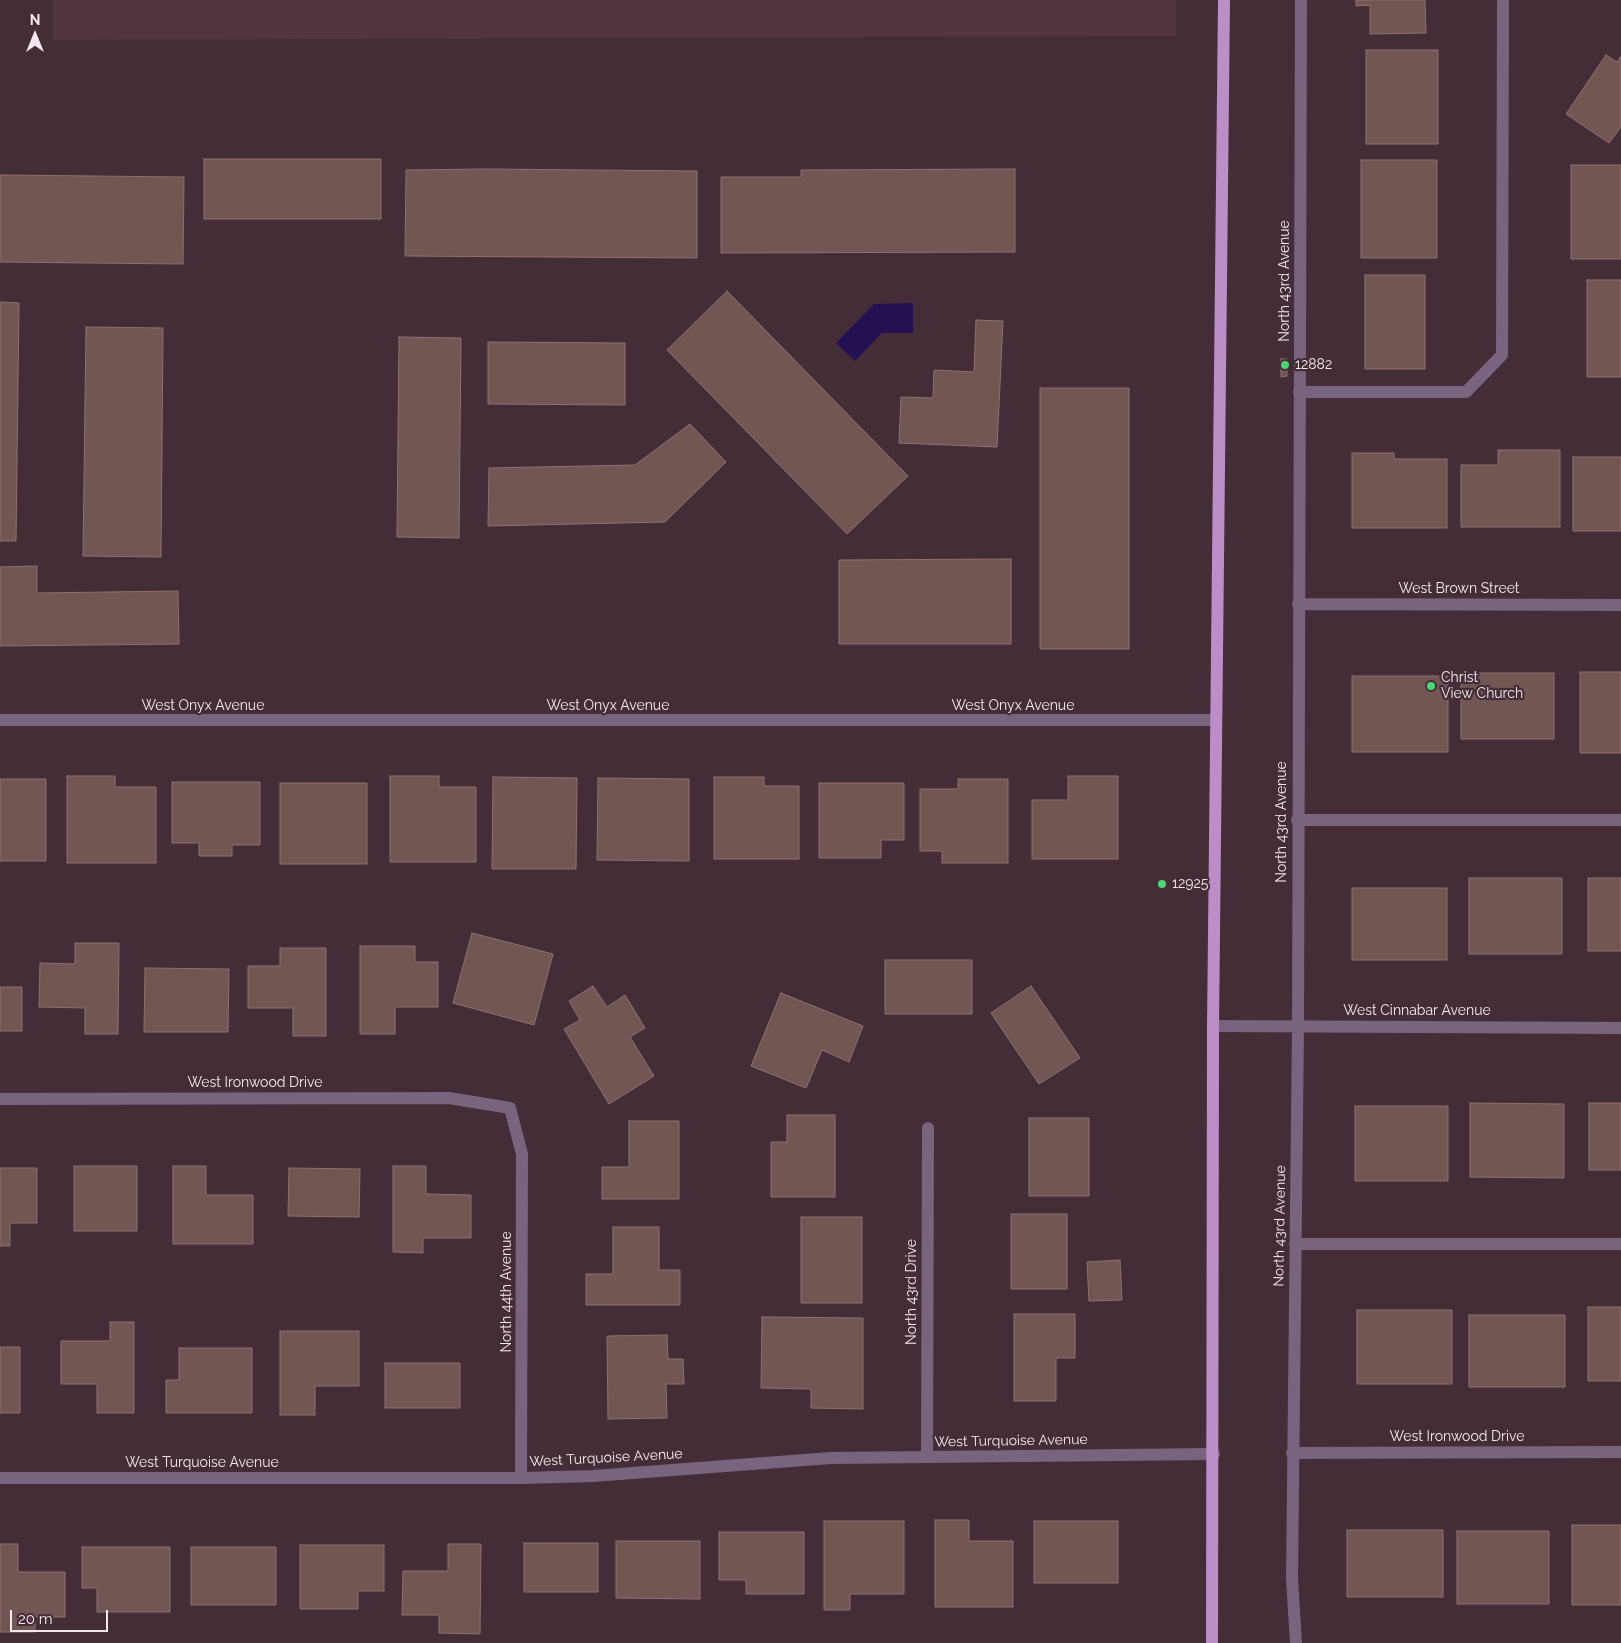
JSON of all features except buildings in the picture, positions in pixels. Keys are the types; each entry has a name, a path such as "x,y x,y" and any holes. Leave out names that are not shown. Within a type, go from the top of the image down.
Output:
{"main road":[{"path":"1212,1643 1214,1454 1213,1026 1224,0"}],"street":[{"name":"North 43rd Avenue","path":"1296,1643 1292,1579 1292,1452 1298,1026 1297,820 1301,0"},
{"path":"1299,392 1466,392 1502,356 1503,0"},
{"name":"West Brown Street","path":"1298,604 1621,605"},
{"name":"West Onyx Avenue","path":"0,720 1216,720"},
{"path":"1297,820 1621,820"},
{"name":"West Cinnabar Avenue","path":"1213,1026 1621,1028"},
{"name":"West Ironwood Drive","path":"0,1099 449,1098 510,1108"},
{"name":"North 44th Avenue","path":"510,1108 522,1154 521,1478"},
{"name":"North 43rd Drive","path":"927,1457 928,1128"},
{"path":"1295,1244 1621,1244"},
{"name":"West Ironwood Drive","path":"1292,1452 1621,1452"},
{"name":"West Turquoise Avenue","path":"0,1478 521,1478 592,1476 831,1458 1214,1454"}],"shaded area":[{"path":"53,0 1176,0 1176,36 53,40"},
{"path":"913,303 913,333 882,333 855,361 836,343 874,304"}],"place":[{"name":"12882","path":"1285,365"},
{"name":"Christ View Church","path":"1431,686"},
{"name":"12925","path":"1162,884"}]}
